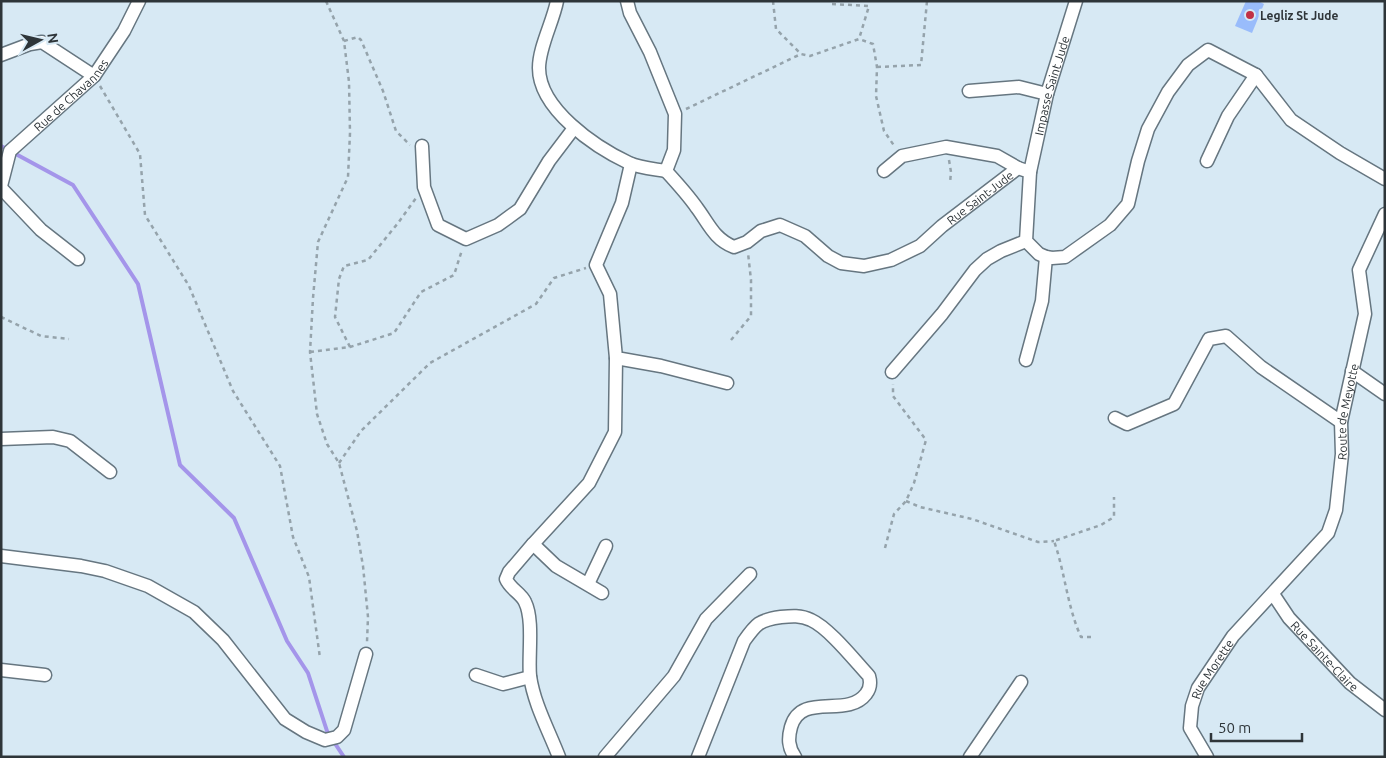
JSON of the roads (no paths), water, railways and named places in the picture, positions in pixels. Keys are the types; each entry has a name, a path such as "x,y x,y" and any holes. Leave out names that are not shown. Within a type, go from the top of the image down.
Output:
{"street":[{"name":"Rue de Chavannes","path":"1,187 4,163 10,151 94,76 124,32 139,1"},
{"path":"557,1 539,67 542,88 574,128 592,143 631,164 666,171 674,150 676,114 664,82 630,13 628,1"},
{"name":"Impasse Saint Jude","path":"1024,170 1076,1"},
{"path":"1,55 30,44 42,42 94,76"},
{"path":"892,372 942,314 975,270 987,259 1001,251 1026,242 1046,257 1065,257 1110,225 1128,204 1148,129 1168,92 1188,65 1208,50 1256,75 1291,120 1340,153 1385,179"},
{"path":"1207,161 1228,116 1256,75"},
{"path":"969,91 1019,87 1047,94"},
{"path":"422,152 424,187 438,225 466,240 498,225 520,209 549,161 574,128"},
{"path":"884,171 902,156 946,147 997,156 1024,170"},
{"path":"559,757 539,709 530,676 528,617 525,602 509,586 506,579 509,572 533,544 589,483 615,432 616,358 610,294 596,265 622,203 631,164"},
{"name":"Rue Saint-Jude","path":"666,171 696,206 714,234 723,243 734,247 747,242 761,231 780,225 805,236 828,256 841,263 864,266 891,260 920,246 942,226 1024,170"},
{"name":"Rue Saint-Jude","path":"1024,170 1026,242"},
{"path":"1,187 41,230 78,259"},
{"name":"Route de Meyotte","path":"1273,594 1328,533 1336,510 1342,454 1341,422 1365,314 1359,270 1385,214"},
{"path":"1026,360 1042,301 1046,257"},
{"path":"1116,418 1127,424 1174,404 1209,339 1226,336 1261,367 1341,422"},
{"path":"616,358 661,366 727,383"},
{"path":"1352,372 1385,394"},
{"path":"1,438 53,437 70,441 110,472"},
{"path":"533,544 556,566 602,593"},
{"path":"588,584 606,546"},
{"path":"1,556 105,571 148,586 194,612 223,640 285,720 325,740 337,737 344,730 366,654"},
{"path":"605,757 674,676 706,619 750,574"},
{"name":"Rue Sainte-Claire","path":"1273,594 1289,618 1350,684 1385,710"},
{"name":"Rue Morette","path":"1207,757 1190,728 1192,706 1198,688 1233,636 1273,594"},
{"path":"698,757 744,641 754,625 768,618 795,615 810,619 822,626 869,676 871,685 865,696 852,704 810,708 798,714 792,724 788,737 794,757"},
{"path":"1,670 45,675"},
{"path":"476,675 503,684 530,676"},
{"path":"970,757 1021,682"}],"waterway":[{"path":"1,146 73,185 138,284 180,465 234,518 287,641 308,673 330,736"},
{"path":"334,742 344,757"}],"place":[{"name":"Legliz St Jude","path":"1250,15"}]}
